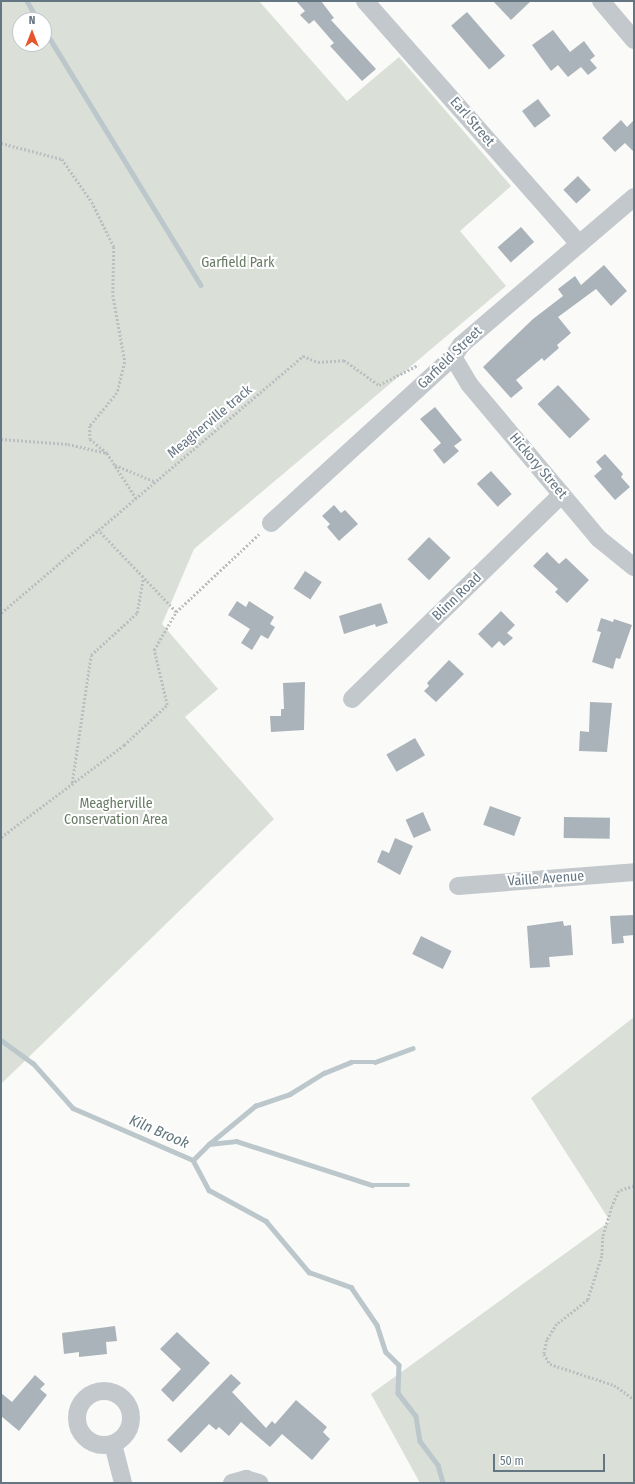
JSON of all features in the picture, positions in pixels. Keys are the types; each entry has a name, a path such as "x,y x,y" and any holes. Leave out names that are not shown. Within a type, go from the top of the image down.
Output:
{"street":[{"name":"Earl Street","path":"366,1 579,244"},
{"path":"601,1 634,40"},
{"name":"Garfield Street","path":"271,523 453,357 461,345 634,197"},
{"name":"Hickory Street","path":"453,357 469,384 598,538 634,567"},
{"name":"Blinn Road","path":"352,699 562,494"},
{"name":"Vaille Avenue","path":"458,886 634,872"},
{"path":"113,1444 122,1483"},
{"path":"232,1483 246,1479 259,1483"}],"path":[{"path":"1,143 62,159 92,202 114,246 113,295 125,362 117,393 90,426 90,439 106,453 136,498"},
{"name":"Meagherville track","path":"1,613 303,356 318,362 344,360 379,385 420,364"},
{"path":"1,439 68,444 106,453"},
{"path":"114,464 156,482"},
{"path":"1,837 124,745 167,705 154,650 176,612 271,523"},
{"path":"98,530 176,612"},
{"path":"72,784 91,655 137,613 143,578"},
{"path":"634,1186 619,1191 612,1207 603,1237 602,1256 588,1300 558,1324 547,1340 544,1354 550,1364 608,1382 634,1399"}],"green space":[{"path":"1,1 259,1 347,101 399,57 511,186 460,231 506,286 194,549 162,624 218,689 185,717 274,819 1,1084"},
{"path":"634,1017 634,1483 420,1483 371,1394 610,1221 531,1098"}],"building":[{"path":"296,1 321,1 334,18 331,20 376,69 362,81 330,46 334,43 314,20 309,24 300,15 305,11"},
{"path":"493,1 531,1 511,20"},
{"path":"467,12 505,56 489,70 451,26"},
{"path":"553,30 570,52 584,41 595,56 590,60 597,68 588,75 581,67 568,77 558,65 551,71 532,45"},
{"path":"538,99 551,116 535,128 522,111"},
{"path":"621,120 627,127 634,120 634,152 625,143 615,152 602,138"},
{"path":"578,176 591,190 576,204 563,190"},
{"path":"521,227 534,242 511,262 498,247"},
{"path":"604,265 627,291 611,306 596,289 558,317 571,333 557,345 559,348 544,361 542,358 516,380 523,388 511,398 483,367 533,319 563,296 558,289 575,276 581,285"},
{"path":"558,385 590,419 570,438 538,404"},
{"path":"435,407 462,440 454,446 459,451 444,464 433,450 441,443 420,419"},
{"path":"605,454 623,474 621,477 630,487 615,500 594,476 602,469 596,462"},
{"path":"491,471 512,494 498,507 477,484"},
{"path":"334,505 341,513 345,510 358,524 339,541 327,527 330,524 322,516"},
{"path":"429,537 451,558 429,580 407,559"},
{"path":"547,552 559,564 566,558 589,580 567,603 555,592 558,589 533,566"},
{"path":"305,571 322,582 310,600 294,589"},
{"path":"237,601 246,607 249,601 274,617 270,624 275,627 268,639 261,635 252,650 241,643 250,629 228,615"},
{"path":"381,603 388,623 376,627 375,624 344,634 339,616"},
{"path":"501,611 515,625 507,633 513,638 504,646 499,641 492,648 478,634"},
{"path":"601,618 613,622 614,619 632,625 620,659 616,658 613,669 592,662 601,632 597,631"},
{"path":"449,660 464,674 436,702 424,691 429,686 427,683"},
{"path":"305,682 304,730 271,732 270,716 281,716 281,709 284,709 283,683"},
{"path":"590,702 612,703 607,752 579,751 580,731 589,732"},
{"path":"415,738 425,755 396,772 386,754"},
{"path":"490,806 521,817 514,836 483,825"},
{"path":"423,812 431,830 414,838 406,820"},
{"path":"564,817 610,818 610,839 564,838"},
{"path":"395,838 413,846 400,875 377,862 382,850 389,853"},
{"path":"634,915 634,935 623,936 624,943 612,944 610,916"},
{"path":"563,921 564,926 571,925 573,955 549,957 550,967 530,968 527,926"},
{"path":"421,936 452,951 443,969 412,954"},
{"path":"115,1326 117,1341 106,1342 107,1354 79,1357 79,1352 64,1354 62,1333"},
{"path":"177,1332 210,1363 173,1402 161,1390 181,1369 160,1349"},
{"path":"231,1374 241,1383 232,1392 266,1428 272,1421 275,1424 296,1400 327,1427 323,1432 330,1439 312,1460 282,1434 270,1447 241,1422 229,1436 219,1427 216,1430 209,1424 181,1453 167,1440"},
{"path":"35,1375 45,1384 40,1389 47,1395 19,1431 1,1416 1,1393 12,1402"}],"waterway":[{"path":"27,1 33,12"},
{"path":"52,42 201,285"},
{"name":"Kiln Brook","path":"1,1040 33,1063 73,1108 193,1160 209,1190 266,1221 309,1272 351,1287 377,1325 386,1352 399,1365 398,1393 416,1416 420,1441 438,1465 443,1483"},
{"path":"209,1144 255,1106 290,1094 324,1073 351,1062 375,1062 413,1048"},
{"path":"193,1160 209,1144 236,1141 372,1185 408,1185"}],"park label":[{"name":"Garfield Park","path":"238,263"},
{"name":"Meagherville Conservation Area","path":"116,812"}]}
